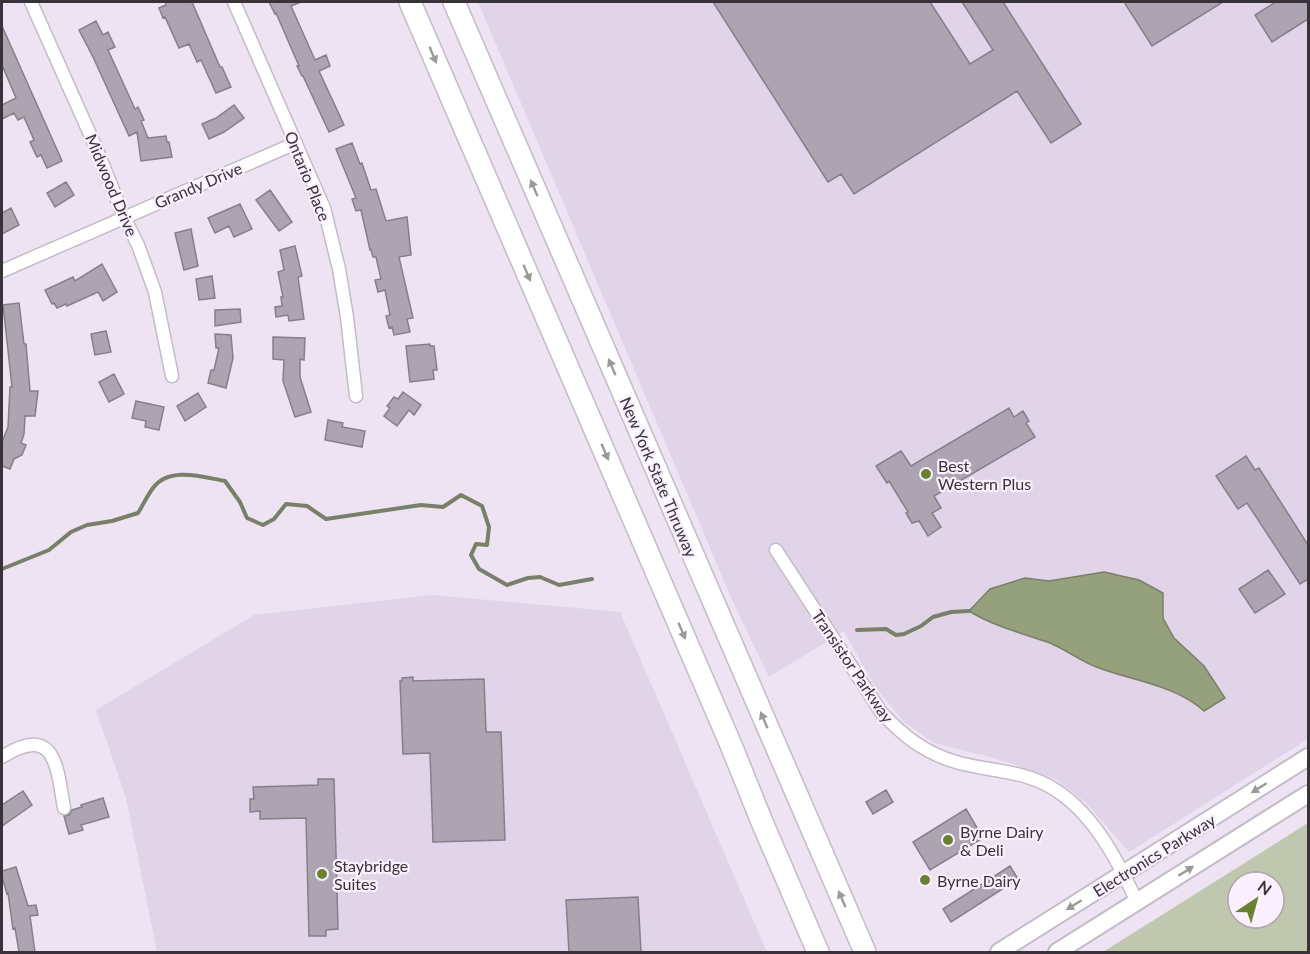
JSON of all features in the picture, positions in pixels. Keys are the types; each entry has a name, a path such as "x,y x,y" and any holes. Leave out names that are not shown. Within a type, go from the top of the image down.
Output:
{"highway":[{"path":"410,2 818,952"},
{"name":"New York State Thruway","path":"454,2 865,952"}],"main road":[{"name":"Electronics Parkway","path":"999,952 1308,757"},
{"name":"Electronics Parkway","path":"1057,952 1308,794"}],"street":[{"name":"Midwood Drive","path":"31,2 138,245 155,292 172,376"},
{"name":"Ontario Place","path":"234,2 324,208 339,269 356,396"},
{"name":"Grandy Drive","path":"2,271 296,143"},
{"name":"Transistor Parkway","path":"777,550 881,712 900,732 924,750 957,762 1015,773 1054,789 1082,813 1112,851 1137,902"},
{"path":"2,757 28,744 40,746 53,755 64,808"}],"shaded area":[{"path":"478,2 1308,2 1308,739 1129,852 1086,803 1056,779 1001,760 934,743 904,722 876,688 844,631 769,677 733,602"},
{"path":"1104,572 1139,580 1163,593 1163,618 1174,638 1204,666 1225,698 1204,711 1193,702 1167,689 1112,673 1050,643 999,626 969,611 990,589 1025,578 1049,581"},
{"path":"432,595 620,612 767,952 157,952 126,798 96,710 254,615"},
{"path":"1308,823 1308,952 1103,952 1226,875 1226,930 1286,930 1286,870 1233,870"}],"building":[{"path":"165,2 192,2 231,87 216,93 201,60 197,62 189,44 179,48 159,8 166,5"},
{"path":"269,2 301,2 291,6 315,60 326,55 330,66 319,71 344,125 329,132"},
{"path":"713,2 930,2 970,64 993,50 962,2 1003,2 1081,124 1051,143 1017,91 854,194 841,174 828,182"},
{"path":"1124,2 1223,2 1152,46"},
{"path":"1276,2 1308,2 1308,19 1272,42 1255,15"},
{"path":"96,21 103,35 108,32 115,47 108,50 135,109 138,107 144,120 141,121 148,138 166,136 172,157 141,161 137,132 129,136 79,30"},
{"path":"2,26 62,161 47,168 41,155 37,157 30,142 34,140 24,117 18,120 14,113 2,119 2,105 16,98 2,65"},
{"path":"234,105 244,118 209,139 202,124 216,118"},
{"path":"352,143 371,190 376,189 386,221 407,217 411,255 399,257 413,318 407,319 410,332 394,335 392,327 389,328 386,316 390,315 385,290 378,292 375,280 381,279 376,257 373,257 370,250 361,210 356,211 352,199 356,198 336,149"},
{"path":"66,182 74,195 55,207 47,193"},
{"path":"270,190 292,222 279,231 256,200"},
{"path":"240,204 252,229 234,237 229,226 215,233 208,218"},
{"path":"11,208 19,225 2,234 2,213"},
{"path":"191,229 198,266 184,270 175,233"},
{"path":"295,246 302,276 298,277 304,319 289,321 288,315 276,317 275,307 282,306 281,297 283,297 278,272 284,270 280,250"},
{"path":"102,264 117,292 103,301 98,292 67,306 66,304 57,308 54,303 52,304 45,290 73,277 75,281"},
{"path":"212,276 215,298 199,300 196,279"},
{"path":"19,303 24,344 26,344 30,391 38,391 35,416 25,416 21,443 26,445 22,455 14,459 10,469 2,466 2,442 8,427 10,387 12,387 3,305"},
{"path":"240,309 241,322 215,326 215,310"},
{"path":"106,331 111,352 95,355 91,334"},
{"path":"215,334 231,335 233,358 226,388 208,383 211,370 214,370 219,348 216,348"},
{"path":"273,337 305,338 304,360 300,359 300,377 311,412 295,417 283,381 284,360 273,359"},
{"path":"430,344 434,346 437,370 433,370 434,379 410,382 406,346"},
{"path":"114,374 124,394 109,402 99,382"},
{"path":"403,392 421,405 414,415 409,410 397,426 384,416 390,408 387,406 394,397 398,399"},
{"path":"198,393 206,407 185,421 177,406"},
{"path":"136,401 164,407 159,430 145,427 146,421 132,418"},
{"name":"Best Western Plus","path":"1009,408 1014,417 1023,411 1029,421 1026,423 1035,437 934,496 941,508 932,513 941,527 928,536 919,521 912,523 889,481 887,483 876,466 901,451 911,466"},
{"path":"328,420 343,423 342,427 365,431 362,447 325,440"},
{"path":"1246,456 1255,470 1259,468 1308,545 1308,579 1300,584 1247,503 1238,509 1216,476"},
{"path":"1268,570 1285,594 1255,613 1239,589"},
{"path":"413,677 413,681 484,679 486,732 501,732 505,840 433,842 430,753 403,754 400,681 402,678"},
{"name":"Staybridge Suites","path":"318,779 334,779 338,929 326,930 326,936 309,936 306,818 260,819 260,811 250,812 250,799 254,799 253,787 318,785"},
{"path":"886,790 893,802 873,814 866,802"},
{"path":"23,791 32,805 2,826 2,805"},
{"path":"103,798 109,817 81,825 83,830 69,834 64,816 82,807 81,805"},
{"name":"Byrne Dairy & Deli","path":"966,809 983,838 930,870 913,842"},
{"path":"1010,866 1018,879 951,922 943,909"},
{"path":"16,867 28,906 36,905 38,915 30,916 35,952 19,952 15,928 13,929 2,871"},
{"path":"638,897 641,952 569,952 566,900"}],"waterway":[{"path":"2,569 49,550 71,532 87,525 112,521 138,513 153,488 160,481 168,477 187,475 225,481 240,502 247,518 263,525 274,519 286,504 307,506 326,519 421,505 443,507 461,495 482,506 489,527 487,545 476,544 471,555 479,569 507,585 528,578 540,577 559,585 592,579"},
{"path":"857,630 886,629 896,635 904,634 933,617 951,612 969,611"}],"place":[{"name":"Best Western Plus","path":"926,474"},
{"name":"Byrne Dairy & Deli","path":"948,840"},
{"name":"Staybridge Suites","path":"322,874"},
{"name":"Byrne Dairy","path":"925,880"}]}
